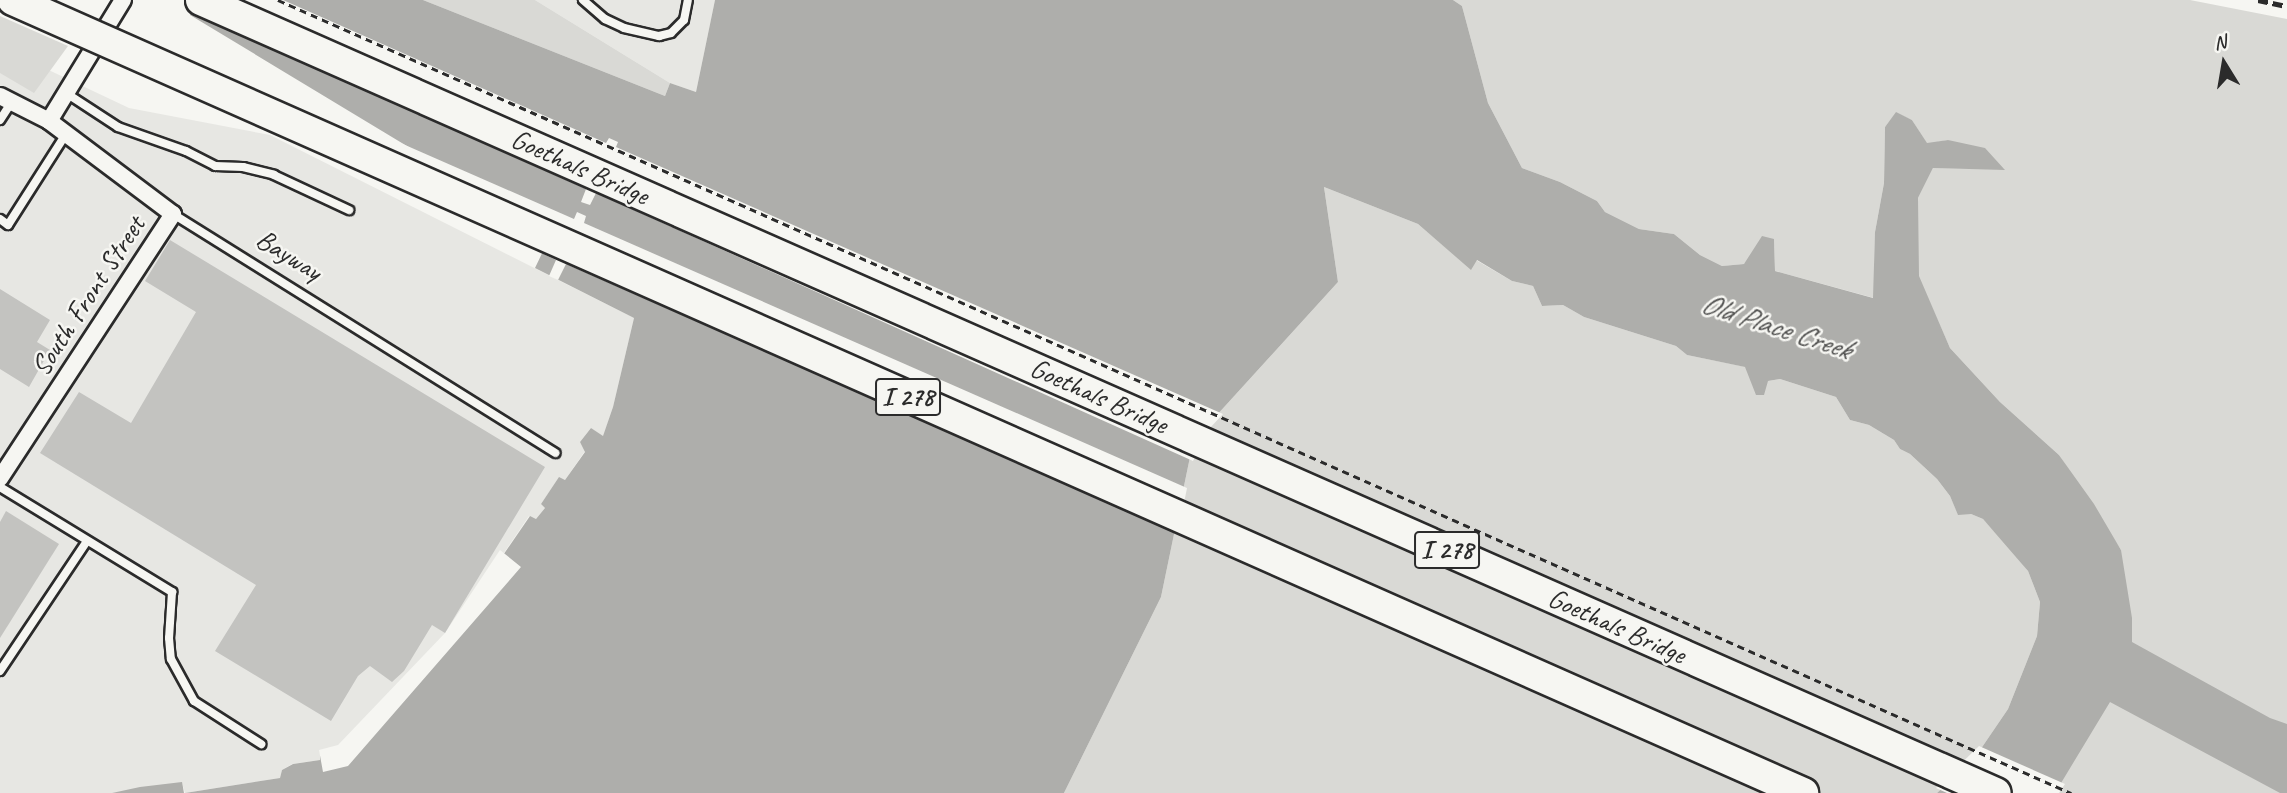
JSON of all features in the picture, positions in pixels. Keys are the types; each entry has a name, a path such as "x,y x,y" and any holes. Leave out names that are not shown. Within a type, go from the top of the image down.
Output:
{"highway":[{"name":"I 278","path":"13,0 1803,793"},
{"name":"Goethals Bridge","path":"201,0 1996,793"}],"street":[{"path":"48,121 123,0"},
{"name":"Bayway","path":"5,99 48,121 173,214"},
{"name":"South Front Street","path":"0,478 173,214"}],"lane":[{"path":"583,0 605,19 659,36 671,33 684,20 688,0"},
{"path":"66,93 118,127 186,151 215,166 243,167 274,175 349,210"},
{"path":"0,120 5,99"},
{"path":"0,219 8,225 65,134"},
{"name":"Bayway","path":"173,214 555,453"},
{"path":"0,487 172,592 171,659 194,701 261,744"},
{"path":"0,671 87,541"}],"path":[{"name":"Goethals Bridge","path":"278,0 2071,793"}],"shaded area":[{"path":"423,0 535,0 670,83 665,96"},
{"path":"535,0 715,0 696,92 670,83"},
{"path":"1453,0 2190,0 2287,19 2287,793 2055,793 2121,550 2059,455 2000,402 1950,348 1918,276 1918,198 1933,168 2004,169 1948,140 1927,144 1912,120 1896,113 1885,127 1884,183 1875,232 1874,298 1775,271 1774,239 1744,264 1722,266 1700,255 1674,234 1639,229 1605,212 1597,201 1560,182 1522,168 1488,103 1462,6"},
{"path":"0,16 68,46 34,93 0,73"},
{"path":"0,47 129,108 270,135 634,318 613,407 603,437 591,428 580,442 585,451 565,480 559,478 541,504 545,508 536,519 529,516 453,628 339,748 320,760 292,764 282,770 280,778 185,793 182,783 112,793 0,793"},
{"path":"1324,187 1418,224 1471,269 1476,260 1512,281 1533,286 1542,306 1563,305 1584,317 1676,346 1687,355 1746,367 1768,381 1780,379 1836,397 1850,420 1869,425 1894,440 1900,449 1910,454 1937,479 1950,496 1958,514 1971,514 1983,519 2013,552 2028,571 2040,602 2037,636 2008,709 1976,756 1937,793 1064,793 1161,597 1190,457 1206,427 1338,282"}],"water":[{"name":"Old Place Creek","path":"200,0 423,0 665,96 670,83 696,92 715,0 1453,0 1462,6 1488,103 1522,168 1560,182 1597,201 1605,212 1639,229 1674,234 1700,255 1722,266 1744,264 1762,236 1774,239 1775,271 1873,298 1875,232 1884,183 1885,127 1896,112 1912,120 1927,143 1948,140 1985,148 2005,170 1933,168 1918,198 1919,276 1950,348 2000,402 2059,455 2094,504 2121,550 2132,618 2132,642 2270,718 2287,724 2287,793 2280,793 2110,702 2055,793 1937,793 1976,756 2008,709 2037,636 2040,602 2028,571 1983,519 1971,514 1958,515 1950,496 1937,479 1910,454 1900,449 1894,440 1869,425 1850,420 1836,397 1780,379 1768,381 1764,395 1756,395 1745,367 1687,355 1676,346 1584,317 1563,305 1542,306 1533,286 1512,281 1477,260 1471,270 1418,224 1324,187 1338,282 1206,427 1190,457 1161,597 1064,793 185,793 280,778 282,770 293,764 320,760 320,753 339,748 453,628 530,516 536,519 545,508 541,504 559,477 565,480 585,452 580,442 591,428 603,436 613,407 634,318 535,268 546,245 523,216 190,15"},
{"path":"182,782 184,793 112,793 140,787"}],"pier":[{"path":"195,0 283,0 606,143 609,138 618,142 616,147 1223,414 1209,429 1193,461 596,193 590,205 581,202 586,189 188,12"},
{"path":"380,134 574,219 577,212 586,216 584,223 1187,488 1178,533 566,264 558,280 549,276 556,260 539,252 541,246 519,218"},
{"path":"500,550 521,567 348,766 323,772 319,750 338,745 445,633"},
{"path":"1979,746 2065,784 2059,793 1947,793 1936,788"}],"building":[{"path":"170,240 545,467 445,633 432,625 404,671 392,682 370,666 358,676 331,721 215,651 256,585 40,453 79,392 131,423 196,312 145,281"},
{"path":"0,289 50,320 37,342 50,350 29,387 0,369"},
{"path":"6,511 59,544 0,638 0,522"}],"railway":[{"path":"2258,0 2287,6"}]}
